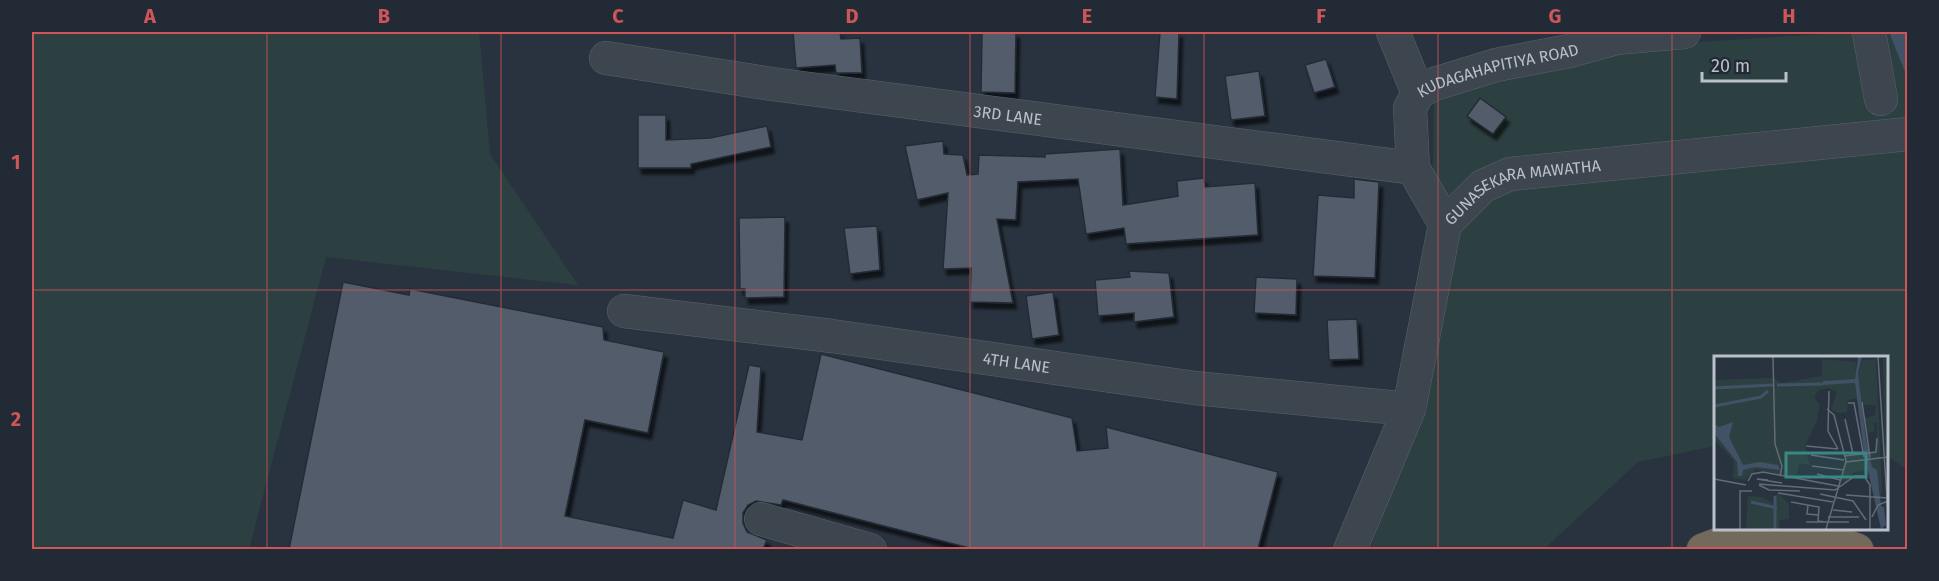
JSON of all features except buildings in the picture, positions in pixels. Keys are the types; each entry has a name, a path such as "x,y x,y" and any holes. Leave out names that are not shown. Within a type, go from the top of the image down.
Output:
{"highway":[{"path":"1703,549 1735,538 1816,535 1857,549"}],"street":[{"name":"KUDAGAHAPITIYA ROAD","path":"1445,224 1413,168 1410,108 1418,93 1434,84 1496,65 1569,51 1616,34 1684,32"},
{"path":"1869,32 1881,99"},
{"path":"1392,33 1418,93"},
{"name":"3RD LANE","path":"606,57 772,84 1413,168"},
{"name":"GUNASEKARA MAWATHA","path":"1350,549 1409,409 1445,224 1483,186 1510,174 1840,139 1908,134"},
{"name":"4TH LANE","path":"624,311 832,336 1195,388 1409,409"},
{"path":"760,519 870,549"}],"green space":[{"path":"32,32 479,32 490,154 578,285 326,257 249,549 32,549"},
{"path":"1854,32 1889,32 1908,77 1907,469 1888,457 1888,356 1714,356 1714,446 1638,462 1544,549 1370,550 1430,382 1434,98 1625,47"}],"water":[{"path":"1889,32 1907,32 1907,77"}]}
